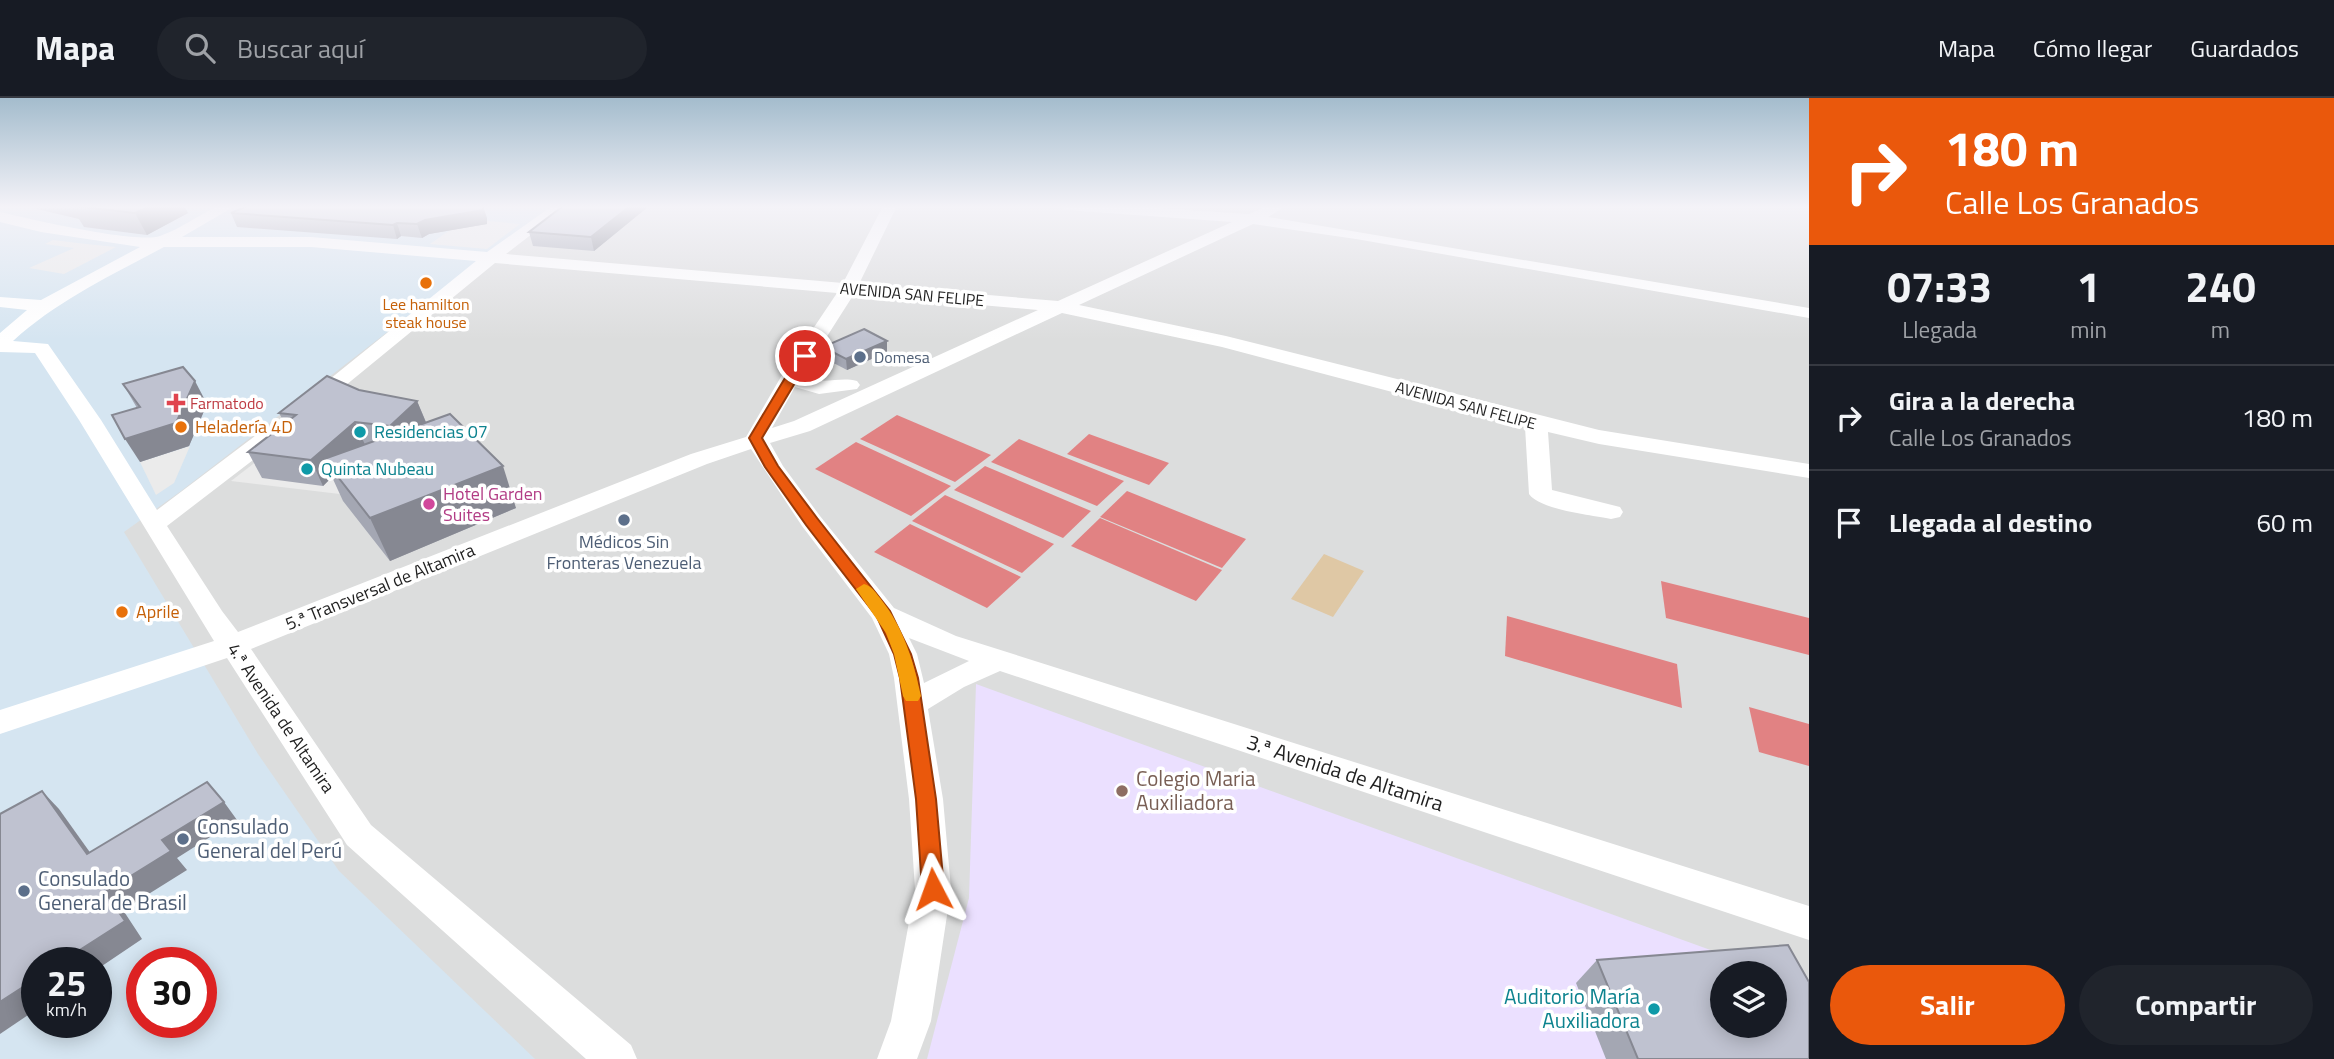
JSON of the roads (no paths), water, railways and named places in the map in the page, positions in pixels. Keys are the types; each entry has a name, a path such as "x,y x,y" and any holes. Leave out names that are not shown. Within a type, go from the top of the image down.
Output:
{"street":[{"path":"0,345 45,306 149,251"},
{"name":"AVENIDA SAN FELIPE","path":"424,251 1060,307 1140,321 1599,437 1809,471"},
{"path":"154,524 293,418 500,251"},
{"path":"756,438 792,375 849,288 868,251"},
{"name":"5.ª Transversal de Altamira","path":"0,722 233,645 756,438 785,414 1159,251"},
{"path":"756,438 802,426 1060,307 1172,251"},
{"path":"1457,251 1809,313"},
{"path":"1494,251 1809,306"},
{"path":"0,302 45,306"},
{"name":"4.ª Avenida de Altamira","path":"0,345 41,348 90,420 212,618 233,645 359,835 617,1059"},
{"path":"792,375 799,382 813,387 829,389 850,385"},
{"path":"1536,423 1541,494 1563,502 1611,512"},
{"path":"756,438 772,467 811,521 884,615 903,654 926,799 933,889 911,1021 897,1059"},
{"name":"3.ª Avenida de Altamira","path":"884,615 946,643 1809,923"},
{"path":"913,704 954,679 1000,660"}],"place":[{"name":"Lee hamilton steak house","path":"426,283"},
{"name":"Domesa","path":"860,357"},
{"name":"Farmatodo","path":"176,403"},
{"name":"Heladería 4D","path":"181,427"},
{"name":"Residencias 07","path":"360,432"},
{"name":"Quinta Nubeau","path":"307,469"},
{"name":"Hotel Garden Suites","path":"429,504"},
{"name":"Médicos Sin Fronteras Venezuela","path":"624,520"},
{"name":"Aprile","path":"122,612"},
{"name":"Colegio Maria Auxiliadora","path":"1122,791"},
{"name":"Consulado General del Perú","path":"183,839"},
{"name":"Consulado General de Brasil","path":"24,891"},
{"name":"Auditorio María Auxiliadora","path":"1654,1009"}]}
